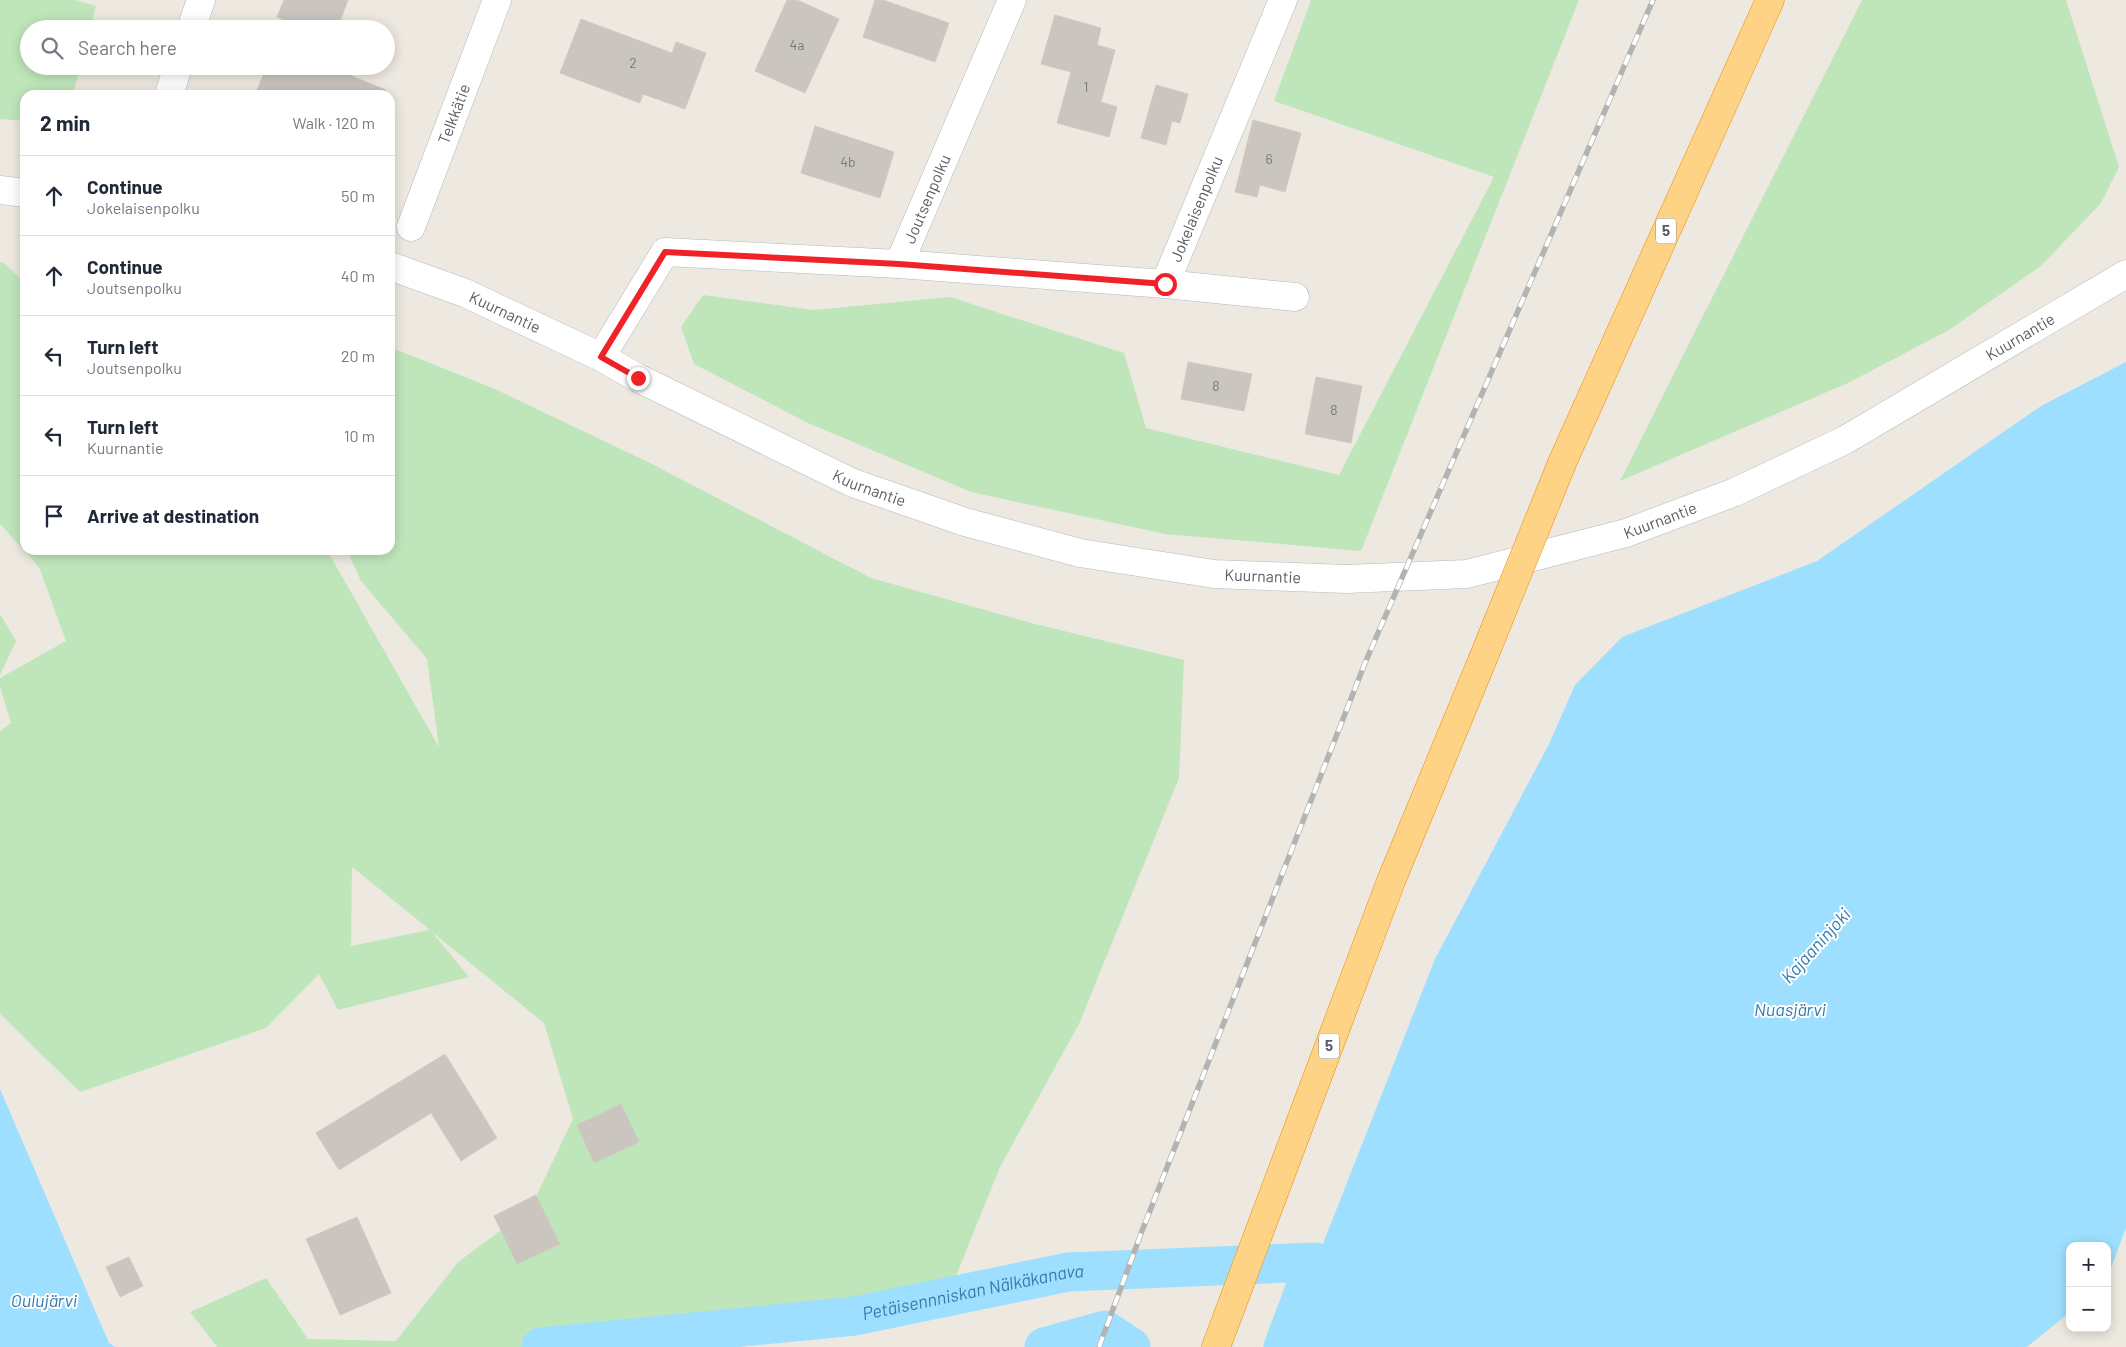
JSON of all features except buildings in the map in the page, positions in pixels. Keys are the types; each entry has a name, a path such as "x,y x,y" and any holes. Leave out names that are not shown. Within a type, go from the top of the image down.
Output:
{"highway":[{"name":"5","path":"1216,1347 1390,881 1562,463 1770,0"}],"street":[{"path":"194,20 201,0"},
{"name":"Telkkätie","path":"411,227 497,0"},
{"name":"Joutsenpolku","path":"601,357 665,252 899,264 1012,0"},
{"name":"Jokelaisenpolku","path":"1165,284 1283,0"},
{"path":"171,90 175,75"},
{"path":"0,190 20,193"},
{"path":"899,264 1165,284 1295,297"},
{"name":"Kuurnantie","path":"395,268 465,293 601,357 638,378 853,483 964,522 1080,553 1214,574 1346,579 1467,574 1626,533 1735,492 1845,440 2126,274"}],"green space":[{"path":"0,0 76,0 96,6 92,20 20,20 20,75 78,75 74,90 20,90 20,121 0,119"},
{"path":"1311,0 1579,0 1361,551 1165,534 971,492 808,423 694,364 681,327 703,295 814,310 950,297 1124,353 1146,428 1339,475 1494,177 1274,101"},
{"path":"1862,0 2066,0 2119,167 2101,203 2041,266 1949,330 1848,383 1620,481"},
{"path":"0,262 4,263 20,278 20,546 0,524"},
{"path":"395,349 495,389 650,463 871,578 1035,624 1184,660 1179,778 1079,1024 1000,1167 948,1296 855,1316 533,1347 217,1347 190,1312 266,1278 308,1339 396,1341 458,1262 530,1209 573,1119 544,1023 432,932 469,977 338,1010 319,974 266,1028 80,1092 0,1014 0,731 11,723 0,687 0,678 66,641 39,567 28,555 330,555 439,747 427,659 361,581 349,555 395,555","holes":["352,867 429,929 351,946"]},
{"path":"0,614 16,641 0,675"}],"water":[{"name":"Nuasjärvi","path":"2126,362 2126,1228 2111,1267 2111,1242 2066,1242 2066,1315 2027,1347 1280,1347 1324,1241 1435,959 1549,744 1575,685 1622,637 1817,561 2041,406"},
{"name":"Oulujärvi","path":"0,1089 109,1343 115,1347 0,1347"}],"waterway":[{"name":"Petäisennniskan Nälkäkanava","path":"541,1347 855,1316 1068,1272 1315,1262 1283,1347"},
{"name":"Petäisennniskan Nälkäkanava","path":"1044,1347 1105,1330 1131,1347"}],"railway":[{"path":"1099,1347 1142,1231 1365,663 1653,0"}],"route":[{"path":"638,378 601,357 665,252 899,264 1165,284"}],"water label":[{"name":"Kajaaninjoki","path":"1816,946"}]}
